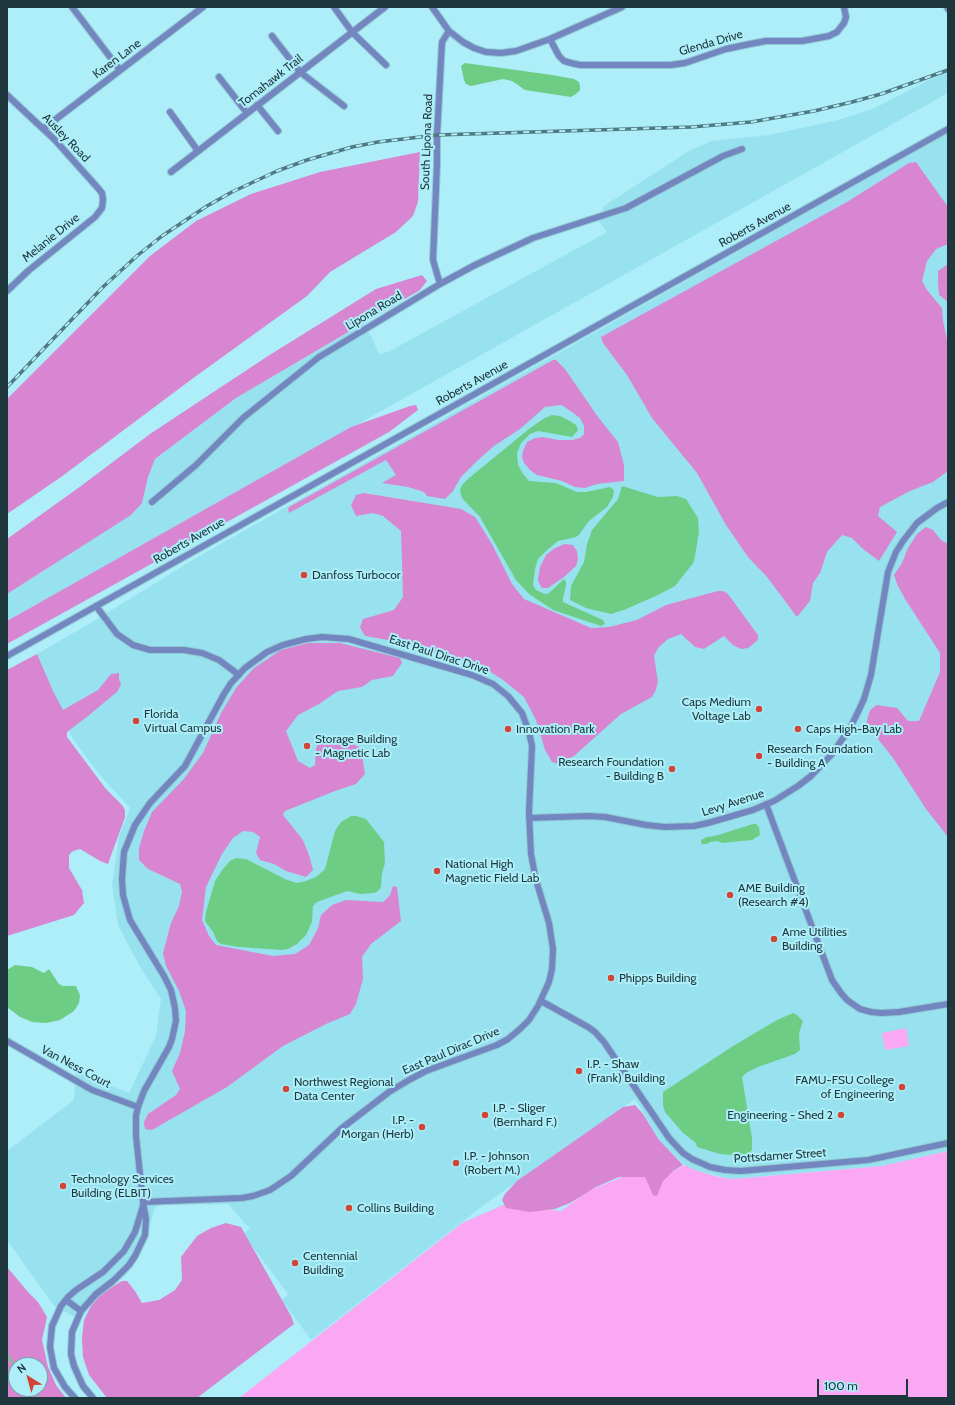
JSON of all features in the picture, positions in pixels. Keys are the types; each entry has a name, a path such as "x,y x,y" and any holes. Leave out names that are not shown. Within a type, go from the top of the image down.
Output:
{"street":[{"path":"72,7 120,70"},
{"name":"Karen Lane","path":"43,129 120,70 195,9 203,7"},
{"path":"334,7 352,32 386,65"},
{"name":"Tomahawk Trail","path":"171,172 385,7"},
{"path":"434,8 449,31 458,39 474,48 486,52 501,53 516,51 550,39 622,7"},
{"name":"Glenda Drive","path":"550,39 559,56 564,61 580,65 671,65 685,63 726,49 766,41 802,41 829,36 837,32 844,23 846,11 844,7"},
{"name":"South Lipona Road","path":"440,284 433,260 437,134 442,42 449,31"},
{"path":"272,36 300,72 344,106"},
{"path":"219,77 247,113"},
{"name":"Ausley Road","path":"7,95 43,129 98,187 102,193 103,200"},
{"path":"258,105 278,131"},
{"path":"170,112 198,151"},
{"name":"Roberts Avenue","path":"7,656 948,129"},
{"name":"Lipona Road","path":"152,502 196,465 243,418 319,358 440,284 475,265 533,238 626,208 723,156 742,149"},
{"name":"Melanie Drive","path":"7,291 28,271 95,217 102,208 103,200"},
{"name":"Levy Avenue","path":"529,818 589,816 620,819 646,825 683,827 708,823 753,810 783,796 811,776 832,754 850,728 864,699 870,675 890,564 910,532 926,516 948,502"},
{"path":"96,606 117,634 133,645 150,650 184,650 202,653 219,660 239,675"},
{"name":"East Paul Dirac Drive","path":"92,1398 78,1376 74,1366 71,1354 72,1332 81,1311 96,1294 122,1274 135,1256 144,1235 146,1219 143,1202 136,1136 136,1120 138,1107 144,1091 172,1039 175,1028 174,998 164,976 130,920 122,882 124,852 129,837 141,815 184,766 224,694 245,668 267,652 293,642 322,637 340,638 361,642 472,675 487,681 501,690 517,706 524,718 532,746 529,818 531,854 536,880 549,923 553,949 552,969 549,982 541,1001 529,1020 520,1029 498,1045 426,1071 389,1092 342,1128 291,1176 270,1190 242,1198 143,1202"},
{"path":"766,804 832,980 847,1000 860,1008 871,1012 881,1013 899,1012 948,1004"},
{"name":"Pottsdamer Street","path":"541,1001 595,1032 604,1042 668,1138 675,1146 692,1159 710,1167 741,1171 868,1160 948,1143"},
{"name":"Van Ness Court","path":"7,1041 92,1090 138,1107"},
{"path":"75,1398 59,1378 54,1368 50,1347 52,1326 56,1315 66,1300 76,1290 103,1272 124,1251 135,1232 142,1212 143,1202"},
{"path":"66,1300 81,1311"}],"shaded area":[{"path":"465,63 574,79 579,82 580,90 571,97 525,90 512,81 503,79 471,86 466,84 464,80 461,66"},
{"path":"948,70 948,93 7,621 7,594 42,572 148,477 155,459 236,398 363,324 372,338 379,354 388,352 607,232 599,222 604,206 689,151 711,141 770,135 838,120 875,108"},
{"name":"Innovation Park","path":"948,133 948,1151 882,1166 730,1179 695,1170 685,1165 661,1143 635,1099 485,1204 311,1340 282,1300 288,1294 243,1234 250,1229 228,1204 161,1205 155,1207 145,1243 136,1261 126,1275 92,1302 81,1320 55,1307 7,1240 7,1151 74,1100 76,1072 129,1093 156,1036 161,999 140,967 118,925 112,885 119,836 130,808 99,774 73,739 63,719 37,654 89,624 194,559"},
{"path":"420,152 418,202 413,216 396,232 330,272 307,296 192,379 61,477 7,514 7,399 150,256 196,221 251,194 320,172"},
{"path":"916,162 948,207 948,244 936,249 927,261 922,281 927,290 942,308 948,344 948,471 933,482 910,491 880,507 878,516 897,532 879,561 863,549 852,538 842,535 827,552 820,573 813,583 810,601 797,617 767,577 748,557 726,525 697,473 652,418 627,375 603,343 601,337 847,202 909,163"},
{"path":"948,264 948,302 939,295 938,271"},
{"path":"422,275 427,281 420,290 236,398 155,459 148,477 142,503 131,515 7,594 7,539 150,434 268,356 376,289"},
{"path":"553,360 556,360 565,369 598,417 618,442 624,465 624,481 597,484 585,488 575,487 562,481 537,475 524,463 522,457 523,451 527,442 535,438 543,437 558,440 572,440 580,438 584,434 584,426 580,418 562,405 545,407 520,429 494,446 461,477 453,491 445,499 427,496 424,492 408,487 382,483 396,475 386,460 289,513 288,508 291,506"},
{"path":"416,405 418,410 389,432 7,644 7,621 351,427"},
{"path":"552,415 560,416 570,421 576,425 578,430 572,437 538,431 530,434 521,443 517,453 518,465 523,474 529,481 556,483 577,492 586,492 610,487 614,490 613,497 607,507 589,521 578,536 558,541 538,559 533,585 536,590 545,594 549,593 564,579 566,586 563,602 603,620 605,624 601,626 553,610 529,594 516,580 480,517 462,498 460,490 462,485 469,478 529,429 543,419"},
{"path":"622,486 658,497 677,496 686,499 698,518 699,532 694,562 675,586 624,610 611,614 586,608 570,600 571,586 584,562 587,544 592,530 618,499"},
{"path":"364,493 461,509 475,517 492,544 512,584 524,599 591,628 609,627 637,620 666,605 723,591 728,594 758,635 758,640 748,648 741,649 733,645 724,636 704,649 695,647 681,634 668,639 658,648 654,656 658,682 652,697 621,714 574,756 559,764 552,762 545,750 536,720 524,697 503,680 481,666 393,641 365,636 360,627 363,619 394,610 403,597 401,531 383,516 373,513 356,516 351,505 356,495"},
{"path":"926,527 933,530 941,540 948,544 948,837 926,809 893,758 866,724 870,710 877,705 897,708 908,721 919,721 940,672 940,653 905,599 894,575 917,534"},
{"path":"565,544 573,545 577,551 578,559 576,566 564,577 548,588 542,588 538,579 540,567 546,555 555,548"},
{"path":"308,643 340,643 400,658 402,663 393,676 372,680 362,687 338,691 319,704 298,715 286,731 298,761 310,768 315,765 316,749 320,738 331,736 347,741 361,748 365,774 356,784 285,811 283,815 303,840 310,858 313,870 306,877 286,871 274,864 260,860 256,853 260,837 253,832 243,831 233,838 222,854 206,887 202,920 209,936 216,945 273,956 295,954 309,945 318,928 321,915 332,905 346,900 383,902 390,895 393,886 397,887 401,921 371,944 362,957 363,979 356,1004 350,1014 326,1024 283,1046 227,1087 152,1130 145,1129 144,1122 148,1114 176,1095 180,1089 172,1071 180,1053 185,1031 186,1011 179,991 166,966 163,953 171,923 179,906 182,891 180,884 148,869 139,860 139,848 144,831 152,812 183,780 203,753 221,713 236,688 254,668 281,650"},
{"path":"37,654 63,710 98,690 111,674 119,673 121,685 117,692 67,732 67,737 106,789 122,805 125,810 125,817 108,864 80,849 73,851 69,855 69,868 82,890 84,903 74,915 7,936 7,670"},
{"path":"351,816 366,819 384,842 385,863 382,873 381,887 378,891 374,893 360,894 347,891 317,902 313,906 312,922 306,935 297,944 288,949 282,950 239,947 221,944 217,941 213,932 205,921 206,912 215,881 230,861 236,858 246,859 287,880 297,883 306,881 316,877 325,869 335,831 341,822"},
{"path":"756,824 759,827 760,835 752,840 722,843 718,841 707,844 702,844 701,842 701,840 707,837 715,836"},
{"path":"15,965 32,967 44,973 49,969 59,984 63,986 76,986 80,995 79,1003 74,1011 60,1020 46,1023 32,1022 20,1017 7,1007 7,970"},
{"path":"793,1013 803,1021 799,1033 800,1050 795,1054 758,1067 746,1073 742,1077 752,1138 752,1150 744,1155 733,1155 720,1154 697,1147 696,1143 683,1133 665,1112 663,1105 663,1092 733,1046 777,1020"},
{"path":"906,1028 909,1046 885,1050 882,1033"},
{"path":"635,1105 643,1114 659,1140 683,1165 673,1171 663,1181 657,1196 653,1195 645,1177 619,1177 596,1187 570,1203 555,1209 530,1212 506,1208 502,1200 505,1194 517,1181 623,1107"},
{"path":"948,1151 948,1398 239,1398 462,1223 503,1205 561,1211 588,1191 635,1172 655,1180 685,1165 695,1170 730,1179 882,1166"},
{"path":"226,1223 241,1227 291,1316 294,1324 197,1398 107,1398 89,1375 83,1357 82,1338 84,1320 91,1306 101,1294 122,1281 127,1281 142,1303 159,1300 175,1290 182,1280 181,1257 197,1236 211,1228"},
{"path":"7,1267 38,1302 47,1317 42,1340 46,1357 8,1357 8,1397 48,1397 48,1367 56,1385 66,1398 7,1398"}],"railway":[{"path":"7,387 104,286 138,255 162,236 207,206 232,192 277,171 307,160 352,147 378,142 437,135 691,127 751,122 814,111 852,102 881,94 948,70"}],"place":[{"name":"Danfoss Turbocor","path":"304,575"},
{"name":"Caps Medium Voltage Lab","path":"759,709"},
{"name":"Florida Virtual Campus","path":"136,721"},
{"name":"Innovation Park","path":"508,729"},
{"name":"Caps High-Bay Lab","path":"798,729"},
{"name":"Storage Building - Magnetic Lab","path":"307,746"},
{"name":"Research Foundation - Building A","path":"759,756"},
{"name":"Research Foundation - Building B","path":"672,769"},
{"name":"National High Magnetic Field Lab","path":"437,871"},
{"name":"AME Building (Research #4)","path":"730,895"},
{"name":"Ame Utilities Building","path":"774,939"},
{"name":"Phipps Building","path":"611,978"},
{"name":"I.P. - Shaw (Frank) Building","path":"579,1071"},
{"name":"FAMU-FSU College of Engineering","path":"902,1087"},
{"name":"Northwest Regional Data Center","path":"286,1089"},
{"name":"I.P. - Sliger (Bernhard F.)","path":"485,1115"},
{"name":"Engineering - Shed 2","path":"841,1115"},
{"name":"I.P. - Morgan (Herb)","path":"422,1127"},
{"name":"I.P. - Johnson (Robert M.)","path":"456,1163"},
{"name":"Technology Services Building (ELBIT)","path":"63,1186"},
{"name":"Collins Building","path":"349,1208"},
{"name":"Centennial Building","path":"295,1263"}]}
